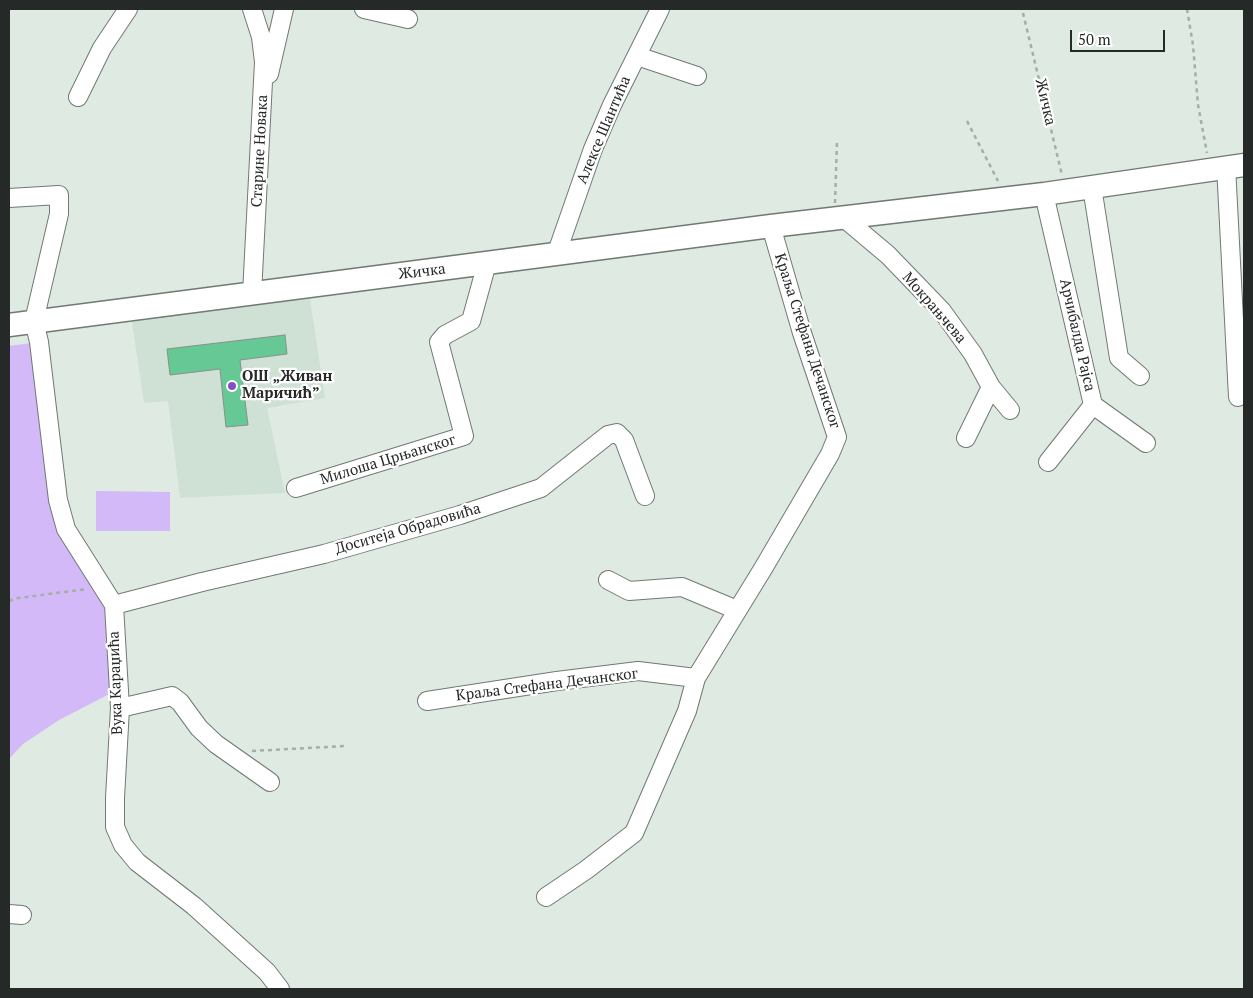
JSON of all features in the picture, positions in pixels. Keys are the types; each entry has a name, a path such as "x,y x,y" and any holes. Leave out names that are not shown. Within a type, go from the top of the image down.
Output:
{"main road":[{"name":"Жичка","path":"9,325 771,226 1055,192 1227,167"}],"street":[{"path":"78,97 102,48 128,9"},
{"name":"Старине Новака","path":"252,9 263,54 263,98 252,294"},
{"path":"263,98 284,9"},
{"path":"279,34 287,27 291,9"},
{"path":"364,9 408,20"},
{"name":"Алексе Шантића","path":"556,255 590,156 612,105 660,9"},
{"path":"637,56 697,76"},
{"path":"1227,167 1238,397"},
{"path":"1092,187 1119,358 1140,376"},
{"name":"Арчибалда Рајса","path":"1048,462 1093,405 1055,192"},
{"path":"9,198 59,195 59,214 34,321 39,342 58,500 66,529 114,605"},
{"name":"Мокрањчева","path":"839,219 888,255 942,311 973,354 991,387 1010,410"},
{"name":"Краља Стефана Дечанског","path":"546,897 586,870 634,833 687,711 696,678 764,567 830,454 837,437 802,333 771,226"},
{"name":"Милоша Црњанског","path":"296,488 464,436 439,342 445,336 471,321 487,263"},
{"path":"966,438 991,387"},
{"path":"1093,405 1146,442"},
{"name":"Доситеја Обрадовића","path":"114,605 202,582 324,554 460,515 541,488 608,435 617,433 624,440 645,496"},
{"path":"608,580 629,591 682,587 737,610"},
{"name":"Вука Караџића","path":"114,605 120,708 115,826 123,845 137,862 194,906 267,972 280,989"},
{"name":"Краља Стефана Дечанског","path":"427,701 557,681 638,671 696,678"},
{"path":"120,708 172,696 180,702 199,728 216,744 270,782"}],"path":[{"path":"1187,9 1193,45 1198,105 1227,167"},
{"name":"Жичка","path":"1024,13 1055,192"},
{"path":"967,121 1007,198"},
{"path":"837,142 839,219"},
{"path":"9,601 18,598 102,588"},
{"path":"228,753 345,746"}],"shaded area":[{"path":"308,286 325,398 267,408 285,493 180,498 168,401 144,403 130,309"},
{"path":"39,342 58,500 114,605 119,689 59,720 23,744 9,759 9,346"},
{"path":"96,491 170,492 170,531 96,531"}],"building":[{"name":"ОШ „Живан Маричић”","path":"285,335 287,354 240,360 248,425 226,427 220,369 170,375 167,349"}],"place":[{"name":"ОШ „Живан Маричић”","path":"232,386"}]}
